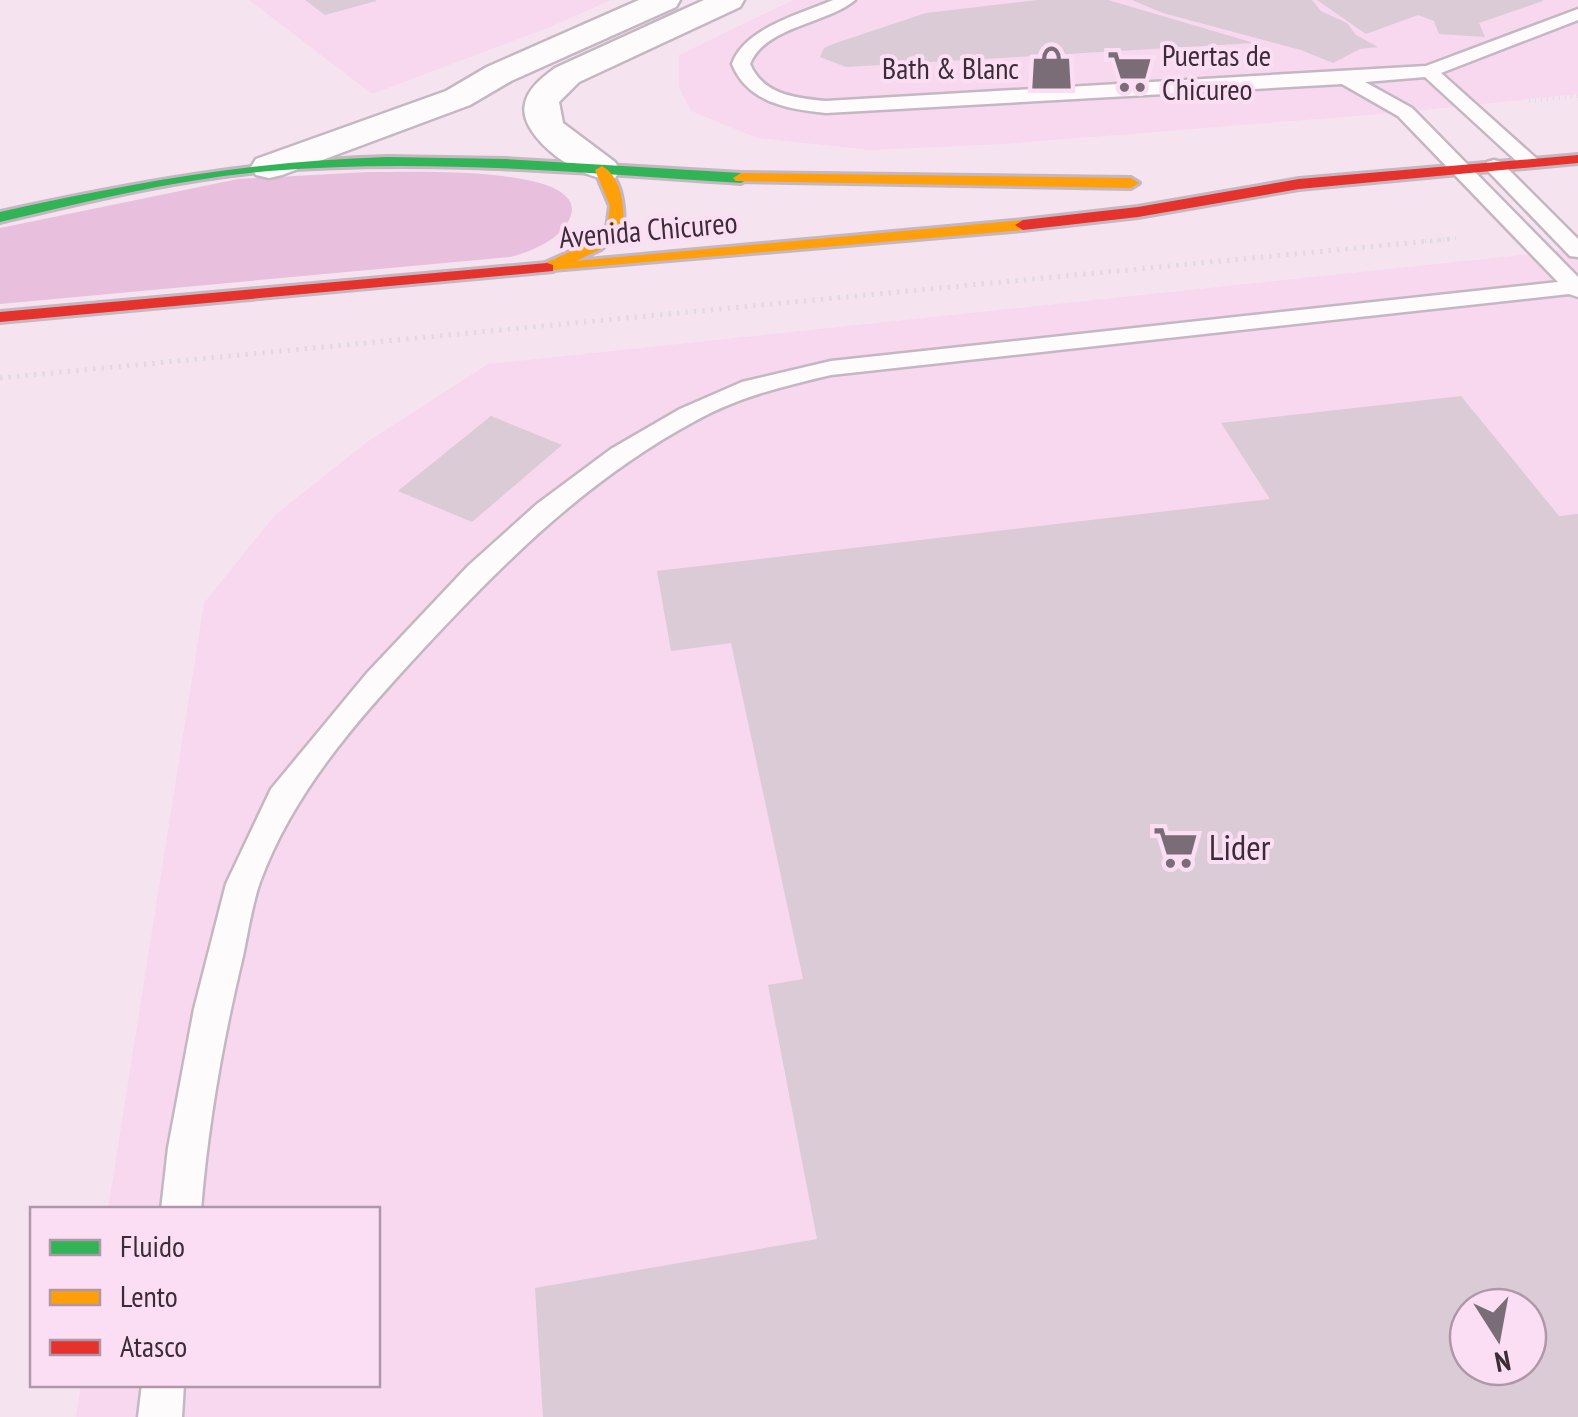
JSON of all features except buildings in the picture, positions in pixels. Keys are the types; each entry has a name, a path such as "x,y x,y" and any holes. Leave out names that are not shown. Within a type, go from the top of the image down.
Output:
{"main road":[{"name":"Avenida Chicureo","path":"0,317 1036,224 1138,212 1299,184 1578,158"},
{"name":"Avenida Chicureo","path":"0,217 180,180 269,167 444,163 757,179 1299,184"},
{"path":"537,270 589,250 615,229 622,210 602,170"}],"street":[{"path":"269,167 458,98 500,74 665,0"},
{"path":"602,170 551,132 540,116 542,100 567,75 729,0"}],"lane":[{"path":"847,0 751,47 742,64 750,82 780,98 826,107 1345,78 1429,70 1578,14"},
{"path":"1429,70 1530,163"},
{"path":"1345,78 1404,112 1577,287"},
{"path":"1494,166 1578,251"},
{"path":"181,1207 216,991 243,884 282,798 377,680 478,572 546,510 620,454 689,414 750,387 831,368 1577,287"},
{"path":"160,1417 163,1387"}],"path":[{"path":"0,378 1520,232"}],"shaded area":[{"path":"249,0 611,0 372,94"},
{"name":"Puertas de Chicureo","path":"793,0 1578,0 1578,94 1005,144 870,150 757,138 691,111 679,87 679,55"},
{"path":"453,172 528,180 556,189 571,203 568,222 550,240 510,257 0,304 0,228 238,179"},
{"path":"1578,249 1578,1417 76,1417 81,1387 380,1387 380,1207 108,1207 204,603 275,515 367,442 488,364"}],"traffic: fast":[{"path":"0,217 201,175 328,163 505,164 741,178"}],"traffic: slow":[{"path":"559,262 595,246 615,230 618,206 602,170"},
{"path":"741,178 1131,183"},
{"path":"547,268 1023,225"}],"traffic: jam":[{"path":"1023,225 1138,212 1299,184 1578,159"},
{"path":"0,317 547,268"}],"place":[{"name":"Bath & Blanc","path":"1052,67"},
{"name":"Puertas de Chicureo","path":"1129,71"},
{"name":"Lider","path":"1176,847"}]}
